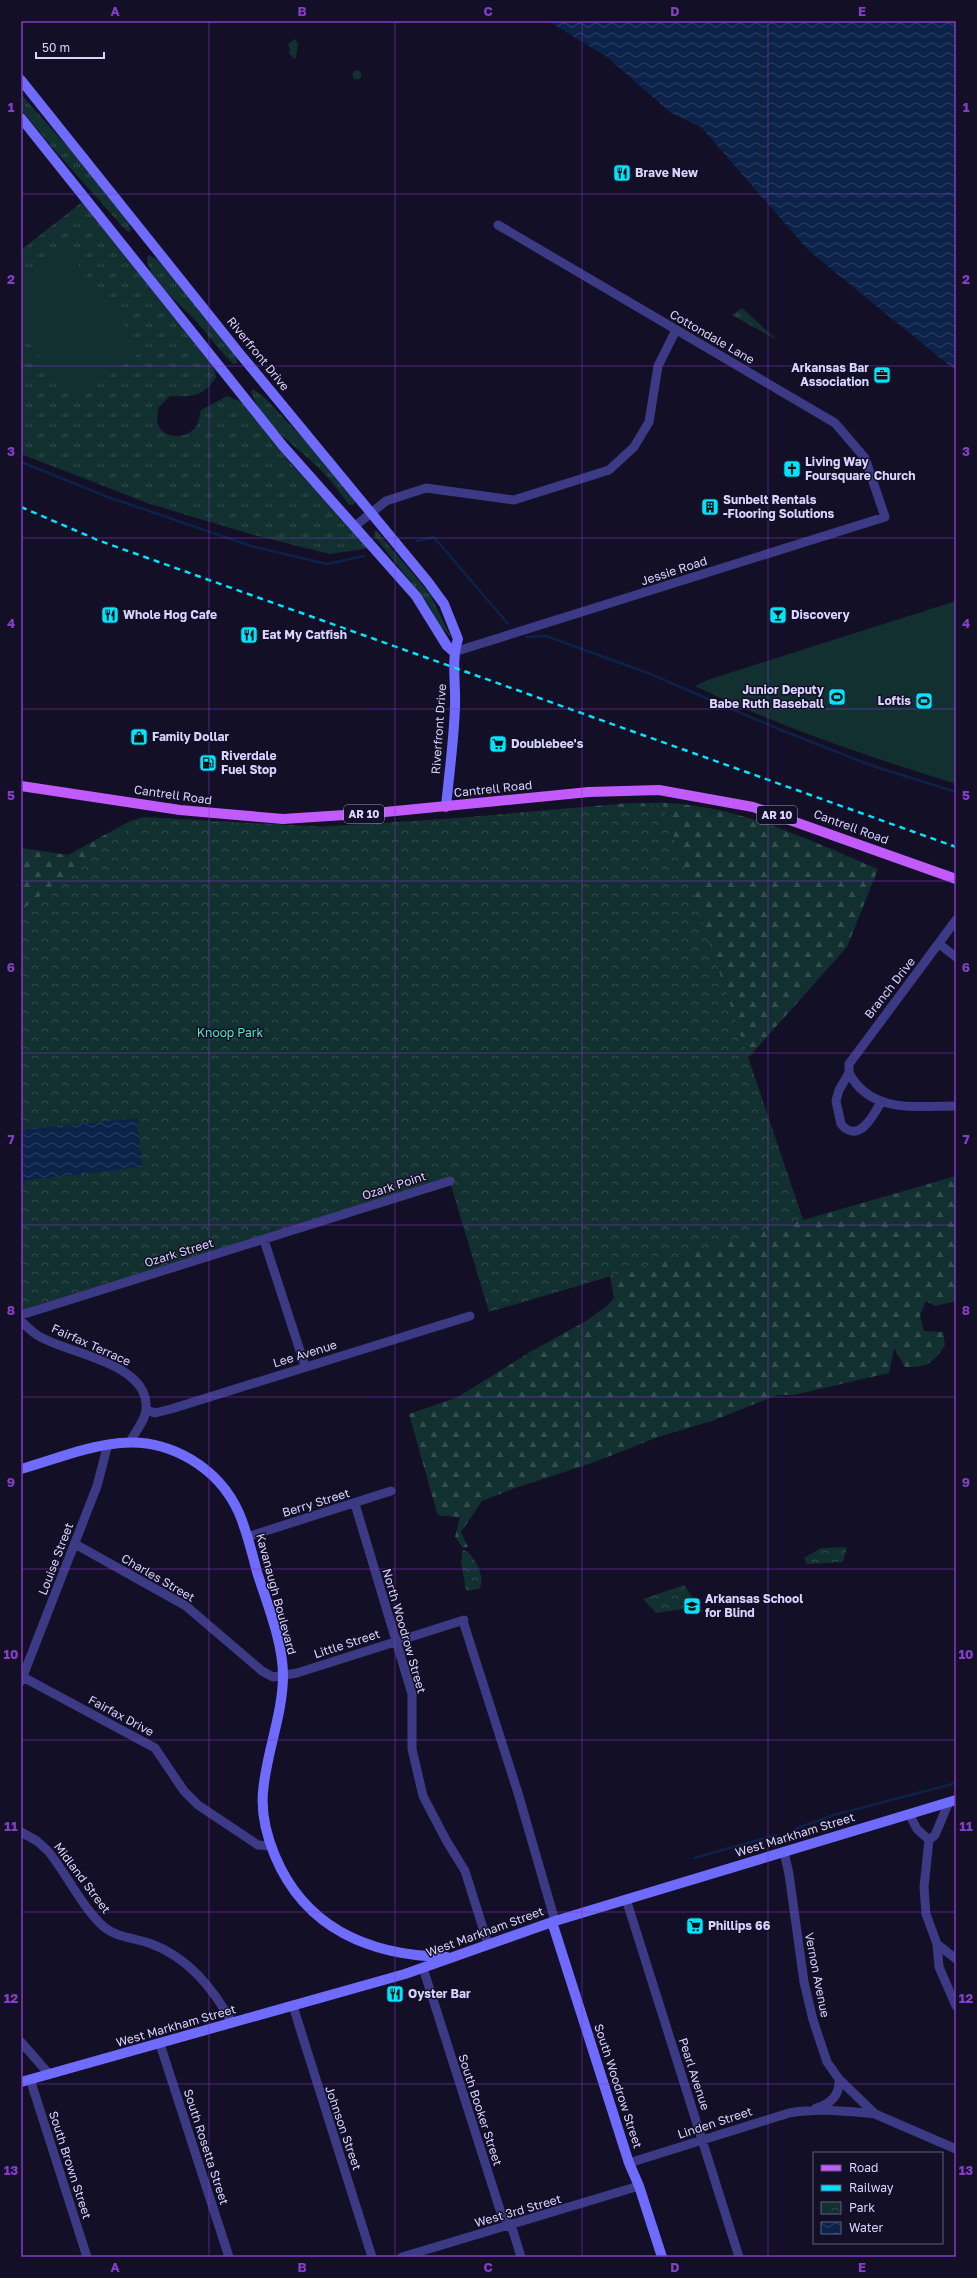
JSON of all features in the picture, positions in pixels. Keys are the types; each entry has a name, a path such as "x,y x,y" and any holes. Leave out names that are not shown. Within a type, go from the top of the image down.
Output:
{"main road":[{"name":"Cantrell Road","path":"21,786 180,810 252,817 314,817 446,807 589,792 659,790 753,807 956,879"}],"street":[{"name":"Riverfront Drive","path":"21,80 370,514 428,582 444,604 458,639 454,652 456,681 455,713 446,807"},
{"path":"21,118 276,437 330,501 355,526 416,596 447,646 454,652"},
{"name":"Cottondale Lane","path":"498,225 835,423 865,458 880,500"},
{"path":"355,526 386,500 426,488 514,500 609,470 634,448 649,422 658,366 676,330"},
{"name":"Jessie Road","path":"454,652 885,517 880,500"},
{"name":"Branch Drive","path":"881,1102 872,1119 864,1128 857,1131 844,1127 838,1116 836,1100 839,1090 849,1073 848,1068 855,1054 956,920"},
{"path":"939,944 956,957"},
{"path":"849,1073 859,1089 881,1102 898,1105 956,1106"},
{"name":"Ozark Point","path":"345,1214 450,1181"},
{"name":"Ozark Street","path":"21,1315 345,1214"},
{"path":"264,1240 305,1366"},
{"name":"Lee Avenue","path":"147,1410 155,1413 170,1409 470,1316"},
{"name":"Fairfax Terrace","path":"21,1321 38,1336 128,1373 143,1392 147,1410"},
{"path":"130,1442 147,1410"},
{"name":"Kavanaugh Boulevard","path":"21,1469 108,1444 130,1442 149,1444 170,1449 206,1470 230,1498 247,1537 276,1635 283,1674 280,1701 263,1793 265,1820 271,1846 282,1872 293,1889 313,1912 336,1931 349,1938 386,1950 452,1957"},
{"name":"Louise Street","path":"21,1678 97,1486 108,1444"},
{"name":"Berry Street","path":"247,1537 391,1491"},
{"name":"North Woodrow Street","path":"354,1504 412,1694 412,1749 422,1796 465,1871 488,1944"},
{"name":"Charles Street","path":"75,1544 186,1606 266,1674 273,1677 283,1674"},
{"name":"Little Street","path":"283,1674 297,1673 463,1620 518,1793 553,1922"},
{"name":"Fairfax Drive","path":"21,1678 155,1748 184,1791 198,1805 258,1845 271,1846"},
{"path":"953,1801 935,1835 929,1840 924,1887 926,1908 937,1944 939,1967 955,1998"},
{"name":"West Markham Street","path":"26,2081 423,1968 553,1922 953,1801"},
{"path":"909,1814 917,1829 929,1840"},
{"name":"Midland Street","path":"21,1832 32,1837 48,1851 104,1927 123,1936 159,1947 183,1960 213,1994 232,2023"},
{"name":"Vernon Avenue","path":"784,1852 789,1874 800,1958 808,2003 827,2062 839,2079 875,2114 956,2149"},
{"name":"Pearl Avenue","path":"626,1899 739,2257"},
{"name":"South Woodrow Street","path":"553,1922 629,2163 640,2186 662,2257"},
{"path":"937,1944 956,1959"},
{"name":"South Booker Street","path":"423,1968 501,2213 510,2225 520,2257"},
{"name":"Johnson Street","path":"293,2006 372,2257"},
{"path":"21,2042 49,2074"},
{"name":"South Rosetta Street","path":"160,2044 229,2257"},
{"name":"Linden Street","path":"629,2163 766,2120 825,2106 832,2100 838,2091 839,2079"},
{"name":"South Brown Street","path":"26,2081 87,2257"},
{"name":"Linden Street","path":"810,2110 840,2110 875,2114"},
{"name":"West 3rd Street","path":"402,2257 640,2186"}],"green space":[{"path":"295,39 298,44 296,58 294,59 289,53 290,50 288,44"},
{"path":"357,70 362,75 357,80 352,75"},
{"path":"21,94 102,186 128,221 131,231 128,232 121,225 50,145 21,109"},
{"path":"82,202 214,368 216,377 207,389 191,396 170,396 158,408 157,421 159,427 168,434 179,436 191,432 198,422 201,410 227,396 242,402 294,467 370,548 330,554 254,535 150,504 21,454 21,250"},
{"path":"67,250 143,350 74,402 21,332 21,285"},
{"path":"149,255 161,262 234,353 238,363 233,364 197,322 166,292 149,266 147,257"},
{"path":"742,308 777,340 732,315"},
{"path":"253,389 264,397 317,453 354,499 355,504 349,505 324,473 272,426 256,404 251,391"},
{"path":"376,530 430,594 451,637 440,626 428,604 375,537 374,532"},
{"name":"Junior Deputy Babe Ruth Baseball","path":"956,601 956,784 889,763 791,728 695,686 707,680"},
{"name":"Knoop Park","path":"629,803 681,804 732,813 806,838 878,869 847,947 748,1058 803,1220 956,1176 956,1301 935,1306 926,1301 920,1315 924,1331 943,1332 945,1345 937,1356 929,1363 919,1367 905,1367 894,1348 889,1373 794,1395 777,1395 712,1421 658,1437 592,1463 515,1488 482,1501 461,1532 468,1547 463,1548 455,1537 460,1517 440,1516 437,1513 409,1414 458,1397 530,1352 586,1321 607,1306 614,1298 610,1276 454,1184 21,1055 21,848 68,855 130,821 144,817 344,828"},
{"name":"Knoop Park","path":"663,805 803,1220 489,1312 450,1182 21,1318 21,910 143,818 316,827"},
{"path":"847,1547 843,1562 807,1564 804,1558 821,1548"},
{"path":"463,1550 471,1556 478,1567 481,1579 479,1589 466,1591 461,1561"},
{"path":"684,1585 695,1601 696,1607 656,1613 643,1599"}],"water":[{"path":"548,21 956,21 956,371 808,250 701,127 671,113 607,57"},
{"path":"137,1118 142,1167 21,1181 21,1130"}],"waterway":[{"path":"21,462 108,497 251,546 327,564 364,556"},
{"path":"417,541 434,537 508,624"},
{"path":"526,637 546,636 648,673 776,728 870,765 956,792"},
{"path":"795,1829 834,1815 956,1783"},
{"path":"694,1858 776,1835"}],"railway":[{"path":"21,507 100,541 956,847"}],"place":[{"name":"Brave New","path":"622,173"},
{"name":"Arkansas Bar Association","path":"882,375"},
{"name":"Living Way Foursquare Church","path":"792,469"},
{"name":"Sunbelt Rentals -Flooring Solutions","path":"710,507"},
{"name":"Whole Hog Cafe","path":"110,615"},
{"name":"Discovery","path":"778,615"},
{"name":"Eat My Catfish","path":"249,635"},
{"name":"Junior Deputy Babe Ruth Baseball","path":"837,697"},
{"name":"Loftis","path":"924,701"},
{"name":"Family Dollar","path":"139,737"},
{"name":"Doublebee's","path":"498,744"},
{"name":"Riverdale Fuel Stop","path":"208,763"},
{"name":"Arkansas School for Blind","path":"692,1606"},
{"name":"Phillips 66","path":"695,1926"},
{"name":"Oyster Bar","path":"395,1994"}]}
